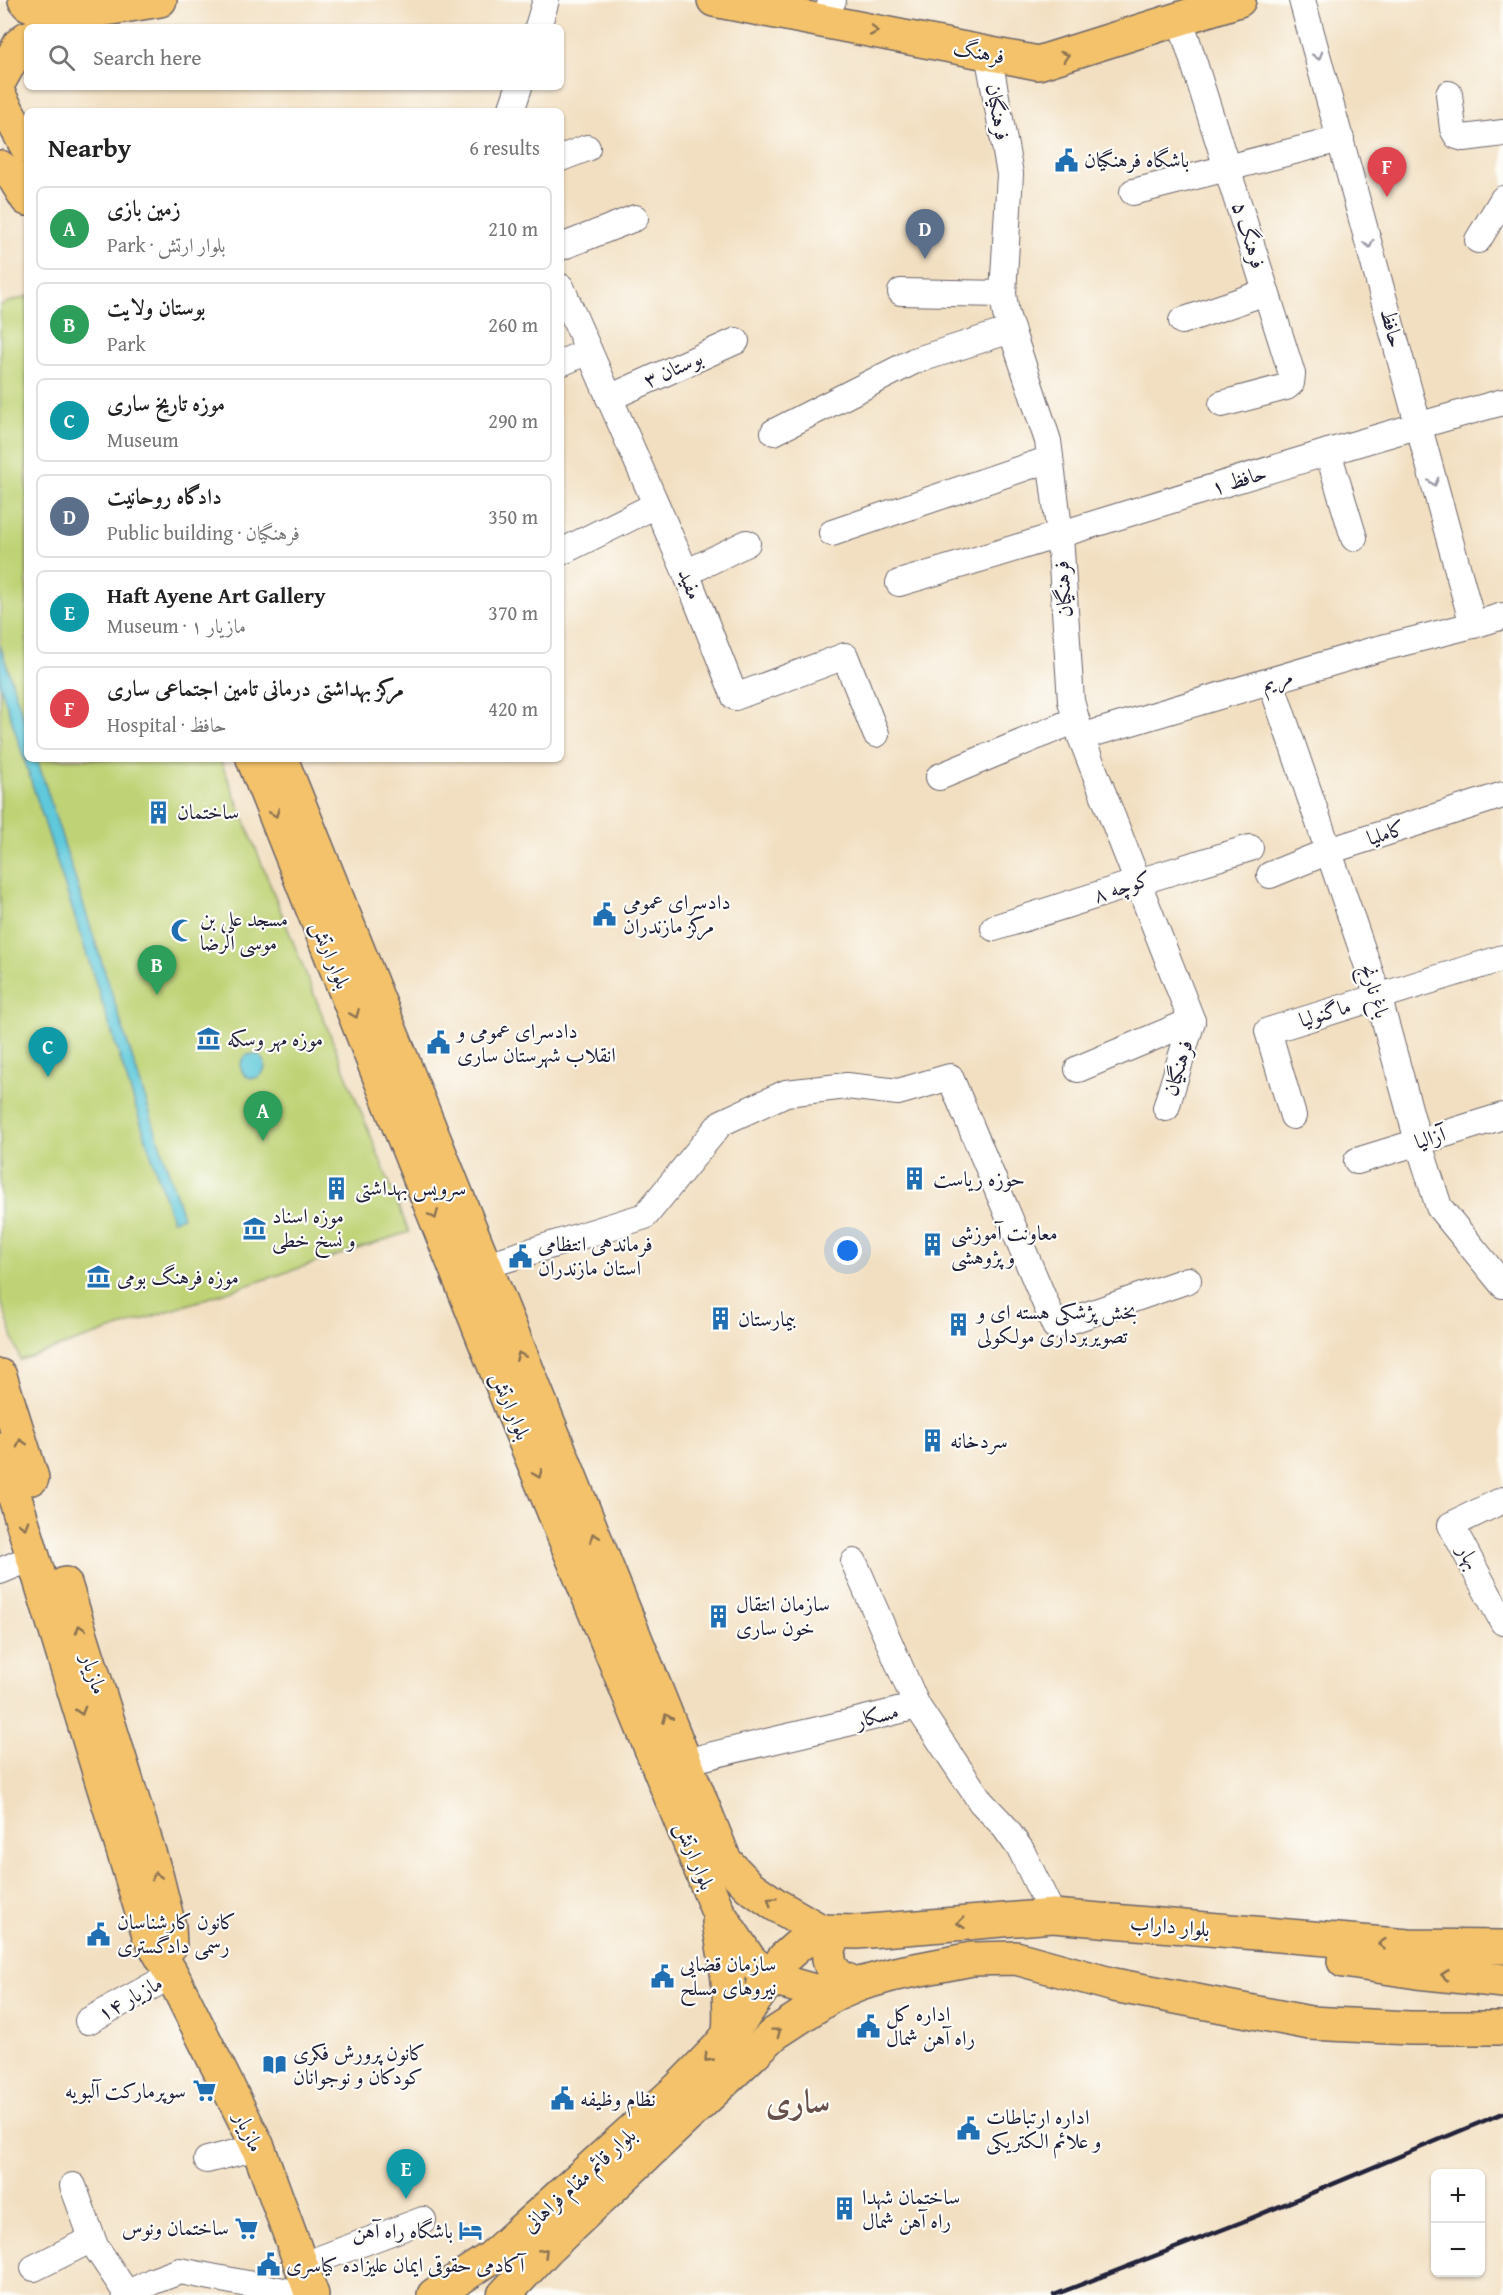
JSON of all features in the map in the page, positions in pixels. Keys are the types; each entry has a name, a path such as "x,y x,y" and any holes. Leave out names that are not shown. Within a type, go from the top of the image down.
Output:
{"main road":[{"path":"25,0 52,21 160,0"},
{"name":"فرهنگ","path":"714,0 828,10 1032,63 1045,62 1239,0"},
{"path":"0,80 24,41"},
{"path":"0,97 24,141"},
{"path":"0,167 13,176 24,194"},
{"name":"بلوار ارتش","path":"255,762 472,1271"},
{"name":"بلوار ارتش","path":"282,762 472,1271 717,1912 749,1959 769,1978 846,1990"},
{"name":"مازیار","path":"0,1376 157,1878 155,1916 149,1935 172,1975 258,2147 306,2285"},
{"name":"بلوار ارتش","path":"522,1398 685,1762 725,1861 749,1886 776,1905 829,1932"},
{"name":"مازیار","path":"0,1449 155,1916"},
{"path":"717,1912 729,1984 731,2005 729,2034"},
{"name":"بلوار داراب","path":"829,1932 1053,1916 1409,1946 1503,1947"},
{"path":"1019,1918 1113,1941 1318,1957 1417,1972 1503,1981"},
{"path":"829,1932 831,1942 828,1954 831,1966 838,1976 848,1982 846,1990"},
{"name":"بلوار قائم مقام فراهانی","path":"434,2295 492,2257 529,2226 679,2088 729,2034 784,1958 801,1943 829,1932"},
{"path":"846,1990 926,1966 972,1959 1016,1958 1068,1963 1313,2005 1408,2015 1503,2018"},
{"path":"1016,1958 1114,1985 1310,2023 1410,2028 1503,2028"},
{"name":"بلوار قائم مقام فراهانی","path":"504,2295 547,2249 774,2034 846,1990"}],"street":[{"path":"539,24 546,0"},
{"name":"حافظ","path":"1302,0 1473,625"},
{"name":"فرهنگ ۵","path":"1180,19 1292,374 1291,382 1286,387 1222,404"},
{"name":"فرهنگیان","path":"988,53 1010,174 1003,294 1011,330 1048,441 1060,536 1071,700 1079,729 1192,1021 1166,1108"},
{"path":"512,108 518,90"},
{"path":"1449,94 1453,129 1457,136 1464,138 1503,133"},
{"path":"1133,192 1341,139"},
{"path":"564,157 587,148"},
{"path":"1478,240 1503,199"},
{"path":"564,246 635,218"},
{"path":"901,292 1003,294"},
{"path":"1182,321 1266,292"},
{"name":"مفید","path":"564,294 686,573 735,698 845,656 876,734"},
{"path":"774,432 914,361 1011,330"},
{"name":"بوستان ۳","path":"609,398 736,340"},
{"path":"564,362 589,351"},
{"name":"حافظ ۱","path":"899,583 1060,536 1418,425 1503,402"},
{"path":"1328,452 1354,538"},
{"path":"832,533 1050,459"},
{"path":"564,551 656,505"},
{"path":"686,573 747,543"},
{"path":"1473,625 1503,616"},
{"name":"مریم","path":"939,777 1079,729 1271,682 1374,650 1473,625"},
{"name":"باغ نارنج","path":"1271,682 1378,996 1418,1141 1439,1207 1501,1281"},
{"name":"کاملیا","path":"1270,875 1329,851 1503,795"},
{"name":"کوچه ۸","path":"994,928 1250,848"},
{"name":"ماگنولیا","path":"1293,1116 1268,1031 1503,958"},
{"path":"1078,1069 1192,1021"},
{"path":"472,1271 645,1216 721,1123 786,1093 847,1086 898,1092 950,1077 1055,1326 1188,1280"},
{"name":"آزالیا","path":"1357,1161 1503,1116"},
{"name":"بهار","path":"1503,1500 1451,1525 1503,1622"},
{"path":"0,1571 34,1557"},
{"name":"مسکار","path":"685,1762 838,1727 917,1706 854,1562"},
{"path":"917,1706 981,1802 1003,1825 1021,1850 1053,1916"},
{"name":"مازیار ۱۴","path":"88,2021 172,1975"},
{"path":"207,2160 258,2147"},
{"path":"73,2186 92,2239 126,2294 180,2271 306,2285 423,2220"},
{"path":"34,2268 92,2239"}],"green space":[{"path":"24,297 24,762 221,762 409,1232 20,1360 0,1298 0,305"}],"water":[{"path":"0,645 24,720 24,759 0,684"},
{"path":"25,762 38,762 183,1217 172,1220"},
{"path":"253,1054 261,1058 265,1066 261,1074 253,1078 245,1074 241,1066 245,1058"}],"railway":[{"path":"1054,2295 1242,2222 1503,2113"}],"place":[{"name":"باشگاه فرهنگیان","path":"1066,160"},
{"name":"مرکز بهداشتی درمانی تامین اجتماعی ساری","path":"1387,197"},
{"name":"دادگاه روحانیت","path":"925,259"},
{"name":"ساختمان","path":"159,812"},
{"name":"دادسرای عمومی مرکز مازندران","path":"605,914"},
{"name":"مسجد علی بن موسی الرضا","path":"182,931"},
{"name":"بوستان ولایت","path":"157,995"},
{"name":"موزه مهر وسکه","path":"209,1039"},
{"name":"دادسرای عمومی و انقلاب شهرستان ساری","path":"439,1043"},
{"name":"موزه تاریخ ساری","path":"48,1077"},
{"name":"زمین بازی","path":"263,1141"},
{"name":"حوزه ریاست","path":"915,1179"},
{"name":"سرویس بهداشتی","path":"337,1188"},
{"name":"موزه اسناد و نسخ خطی","path":"254,1228"},
{"name":"معاونت آموزشی و پژوهشی","path":"933,1245"},
{"name":"فرماندهی انتظامی استان مازندران","path":"520,1256"},
{"name":"موزه فرهنگ بومی","path":"99,1277"},
{"name":"بیمارستان","path":"720,1319"},
{"name":"بخش پژشکی هسته ای و تصویربرداری مولکولی","path":"959,1324"},
{"name":"سردخانه","path":"932,1441"},
{"name":"سازمان انتقال خون ساری","path":"718,1616"},
{"name":"کانون کارشناسان رسمی دادگستری","path":"99,1934"},
{"name":"سازمان قضایی نیروهای مسلح","path":"662,1976"},
{"name":"اداره کل راه آهن شمال","path":"868,2026"},
{"name":"کانون پرورش فکری کودکان و نوجوانان","path":"275,2065"},
{"name":"سوپرمارکت آلبویه","path":"204,2091"},
{"name":"نظام وظیفه","path":"562,2099"},
{"name":"اداره ارتباطات و علائم الکتریکی","path":"968,2129"},
{"name":"Haft Ayene Art Gallery","path":"406,2199"},
{"name":"ساختمان شهدا راه آهن شمال","path":"844,2209"},
{"name":"ساختمان ونوس","path":"247,2228"},
{"name":"باشگاه راه آهن","path":"471,2231"},
{"name":"آکادمی حقوقی ایمان علیزاده کیاسری","path":"268,2265"}],"district":[{"name":"ساری","path":"798,2101"}]}
